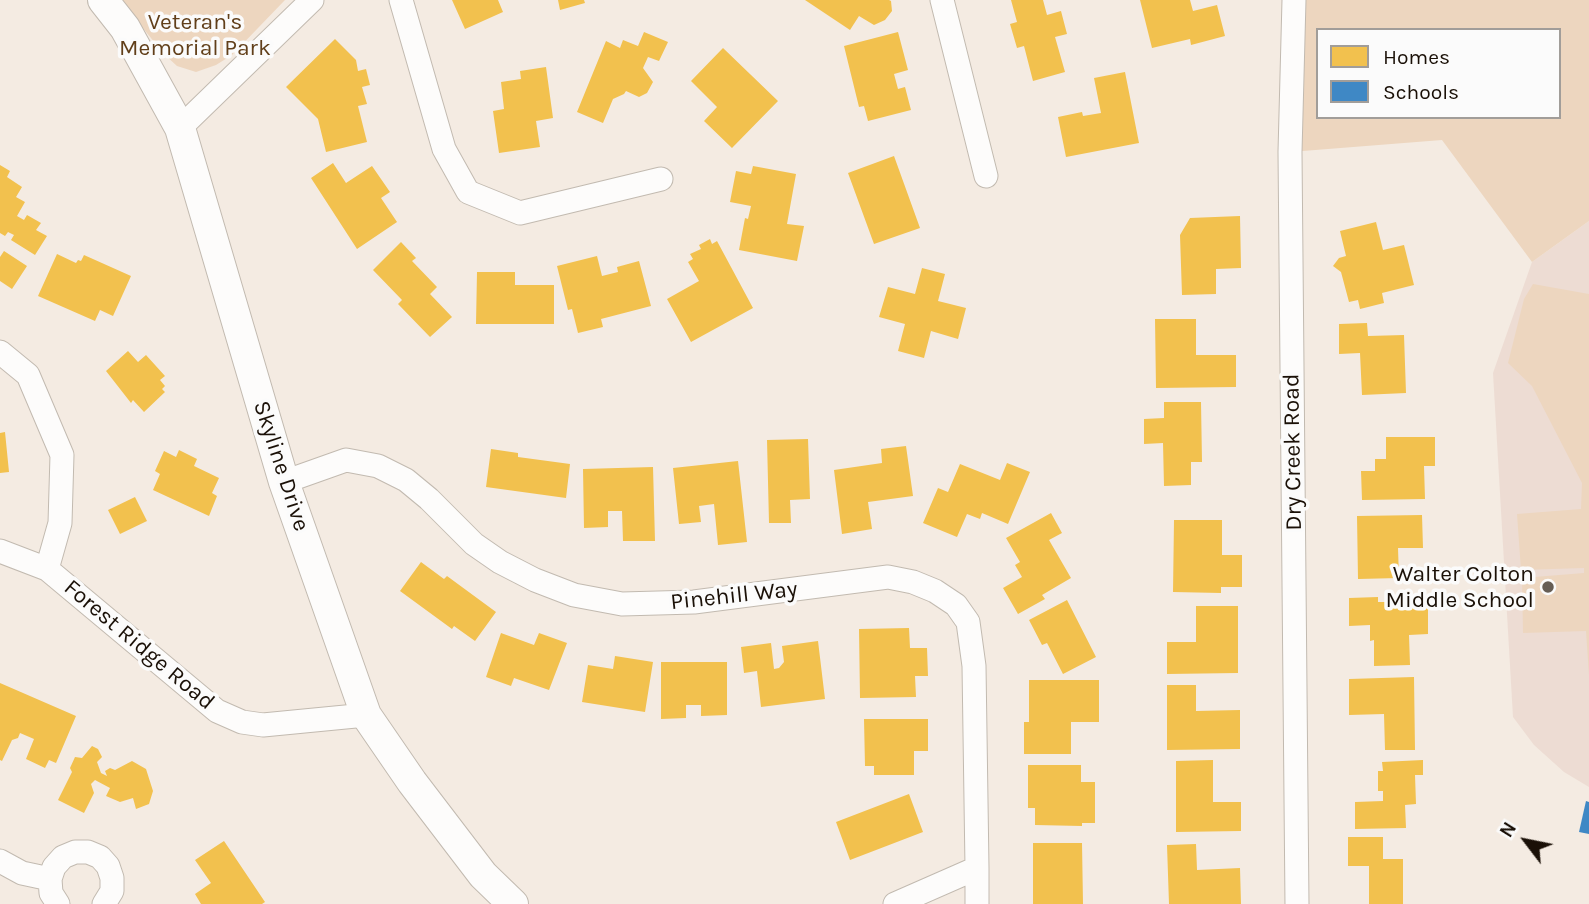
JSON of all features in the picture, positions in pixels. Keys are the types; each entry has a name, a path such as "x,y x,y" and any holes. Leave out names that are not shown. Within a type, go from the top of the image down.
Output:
{"street":[{"name":"Skyline Drive","path":"103,0 125,28 180,128 284,482 366,715 412,782 483,875 513,904"},
{"path":"180,128 312,0"},
{"path":"401,0 444,149 468,192 520,212 661,179"},
{"path":"942,0 986,176"},
{"name":"Dry Creek Road","path":"1294,0 1290,152 1297,904"},
{"path":"0,352 28,375 62,455 60,523 47,569"},
{"name":"Pinehill Way","path":"284,482 346,460 378,466 406,480 474,544 500,562 535,580 574,595 622,604 694,602 888,578 913,582 935,591 956,606 968,622 974,666 977,904"},
{"name":"Forest Ridge Road","path":"0,551 47,569 217,711 242,722 263,725 366,715"},
{"path":"58,904 51,893 50,880 54,867 63,857 75,852 88,852 100,857 108,866 112,891 104,904"},
{"path":"0,860 22,873 50,880"},
{"path":"895,904 977,868"}],"shaded area":[{"name":"Walter Colton Middle School","path":"1589,221 1589,787 1564,772 1534,745 1513,717 1493,373 1532,262"}],"green space":[{"name":"Veteran's Memorial Park","path":"120,0 285,0 232,55 216,65 196,72 177,66 164,54"},
{"path":"1294,0 1589,0 1589,221 1532,262 1442,140 1290,152"},
{"path":"1533,284 1589,294 1589,675 1586,631 1523,633 1522,578 1584,573 1584,568 1521,570 1517,514 1581,509 1582,483 1532,386 1508,363 1524,299"}],"building: Homes":[{"path":"452,0 498,0 503,12 465,29"},
{"path":"558,0 584,0 585,3 560,10"},
{"path":"805,0 889,0 892,11 885,20 874,25 859,16 850,30"},
{"path":"1011,0 1043,0 1047,15 1061,11 1067,34 1055,37 1065,72 1033,81 1024,46 1017,48 1010,24 1017,22"},
{"path":"1140,0 1190,0 1193,11 1217,5 1225,36 1191,45 1190,39 1152,48"},
{"path":"644,32 668,42 659,61 648,57 643,68 653,82 647,93 639,97 626,91 613,99 603,123 577,112 606,41 620,48 623,40 638,46"},
{"path":"898,32 908,70 894,74 898,89 905,87 911,110 868,121 864,106 859,107 844,46"},
{"path":"335,39 356,60 358,71 366,69 370,85 362,87 367,104 358,106 367,142 326,152 318,119 286,87"},
{"path":"723,48 778,101 732,148 704,121 717,107 691,81"},
{"path":"546,67 553,118 536,121 540,147 499,153 493,111 504,109 501,82 521,79 520,71"},
{"path":"1125,72 1139,143 1066,157 1058,117 1082,112 1083,116 1101,113 1094,78"},
{"path":"894,156 920,228 874,244 848,173"},
{"path":"333,163 346,183 372,166 390,192 381,198 397,222 357,249 311,178"},
{"path":"0,165 10,171 7,177 22,187 16,197 25,202 17,216 24,220 27,215 41,223 36,230 47,236 35,255 11,240 14,235 8,232 5,236 0,233"},
{"path":"753,166 796,174 787,224 804,226 797,261 739,250 745,218 748,219 751,206 730,202 736,171 751,174"},
{"path":"1240,216 1241,268 1216,269 1216,294 1182,295 1180,235 1190,218"},
{"path":"1376,222 1383,250 1404,245 1414,285 1382,293 1384,303 1360,309 1358,300 1349,302 1341,272 1333,266 1339,258 1346,256 1340,231"},
{"path":"710,239 712,244 717,241 753,308 691,342 667,299 699,281 688,262 693,259 690,254 701,249 699,245"},
{"path":"401,242 416,258 412,261 437,287 430,294 452,317 430,337 398,304 402,300 373,270"},
{"path":"4,251 27,266 12,289 0,281 0,257"},
{"path":"57,254 76,263 81,261 84,255 131,276 113,316 100,310 95,321 38,296"},
{"path":"597,256 602,276 618,272 617,267 639,261 651,306 601,319 603,327 578,333 572,309 568,310 557,266"},
{"path":"922,268 945,274 938,301 966,308 958,339 931,331 924,358 898,351 905,324 879,317 888,287 915,294"},
{"path":"477,272 515,272 515,285 554,285 554,324 476,324"},
{"path":"1155,319 1196,319 1196,355 1236,355 1236,387 1156,388"},
{"path":"1367,323 1368,336 1404,335 1406,393 1362,395 1360,353 1339,354 1339,324"},
{"path":"128,351 138,362 146,355 165,376 160,380 165,386 162,389 165,392 144,412 133,400 131,403 106,371"},
{"path":"1164,402 1201,402 1202,462 1191,462 1191,485 1164,486 1163,443 1144,444 1144,419 1164,418"},
{"path":"5,432 9,472 0,473 0,433"},
{"path":"1386,437 1435,437 1435,466 1424,466 1425,499 1362,500 1361,471 1375,471 1375,459 1386,459"},
{"path":"808,439 810,499 790,500 791,523 769,523 767,440"},
{"path":"906,446 913,496 868,502 872,529 842,534 834,470 882,463 881,449"},
{"path":"491,449 518,453 518,457 570,464 566,498 486,487"},
{"path":"179,450 197,459 194,466 219,478 212,493 217,496 209,516 153,490 160,474 155,471 164,451 176,457"},
{"path":"738,461 747,542 718,545 714,504 699,506 701,522 679,524 673,468"},
{"path":"1007,463 1030,472 1008,524 982,513 980,519 967,514 957,537 923,523 938,488 948,492 960,464 1000,480"},
{"path":"653,467 655,541 623,541 622,511 608,511 608,527 584,528 583,469"},
{"path":"135,497 147,521 120,534 108,510"},
{"path":"1051,513 1062,533 1049,540 1071,578 1042,595 1045,599 1018,614 1003,588 1022,577 1015,565 1020,562 1006,538"},
{"path":"1422,515 1423,548 1398,548 1399,578 1358,579 1357,516"},
{"path":"1174,520 1222,520 1222,555 1242,555 1242,587 1221,587 1221,593 1173,592"},
{"path":"421,562 444,579 447,576 496,612 475,641 454,626 452,629 400,591"},
{"path":"1378,597 1378,602 1410,602 1410,597 1428,597 1428,634 1409,635 1410,665 1374,666 1374,640 1370,641 1370,625 1349,626 1349,598"},
{"path":"1067,600 1096,657 1063,674 1047,643 1042,645 1029,620"},
{"path":"1196,606 1238,606 1238,673 1167,674 1167,642 1196,642"},
{"path":"909,628 910,648 927,648 928,676 915,676 916,697 860,698 859,629"},
{"path":"501,633 534,645 539,633 567,643 549,690 514,678 511,686 486,677"},
{"path":"818,641 825,699 761,707 757,671 744,673 741,647 771,643 774,669 784,662 782,646"},
{"path":"615,656 653,662 645,712 582,702 588,665 613,669"},
{"path":"661,662 727,662 727,715 701,716 701,705 686,705 686,718 661,719"},
{"path":"1414,677 1415,750 1385,750 1384,714 1349,715 1349,679"},
{"path":"1029,680 1099,680 1099,722 1071,722 1071,754 1024,754 1024,722 1029,722"},
{"path":"0,683 76,716 56,763 49,760 45,768 26,759 34,739 20,733 18,738 12,740 2,761 0,760"},
{"path":"1167,685 1196,685 1196,711 1240,710 1240,749 1167,750"},
{"path":"864,719 928,719 928,751 914,751 914,775 874,775 874,766 865,766"},
{"path":"92,746 98,749 102,757 97,762 101,773 107,776 105,771 110,768 115,770 132,761 146,769 153,791 149,804 136,809 133,798 120,802 106,796 110,788 95,780 91,784 94,793 84,813 58,800 72,772 70,768 75,757 82,758"},
{"path":"1213,760 1213,802 1241,802 1241,831 1176,832 1176,761"},
{"path":"1423,760 1423,775 1415,775 1416,804 1405,805 1406,828 1355,829 1355,802 1383,801 1383,791 1378,791 1378,771 1383,771 1382,762"},
{"path":"1028,765 1081,765 1081,782 1095,782 1095,823 1082,823 1082,826 1035,825 1035,808 1028,808"},
{"path":"909,794 923,832 850,860 836,822"},
{"path":"1348,837 1383,837 1383,859 1403,859 1403,904 1369,904 1369,866 1348,866"},
{"path":"224,841 265,902 262,904 201,904 195,894 211,883 195,860"},
{"path":"1033,843 1082,843 1083,904 1033,904"},
{"path":"1196,844 1197,870 1240,868 1241,904 1169,904 1167,845"}],"building: Schools":[{"path":"1586,801 1589,802 1589,834 1579,832"}],"place":[{"name":"Walter Colton Middle School","path":"1548,587"}]}
